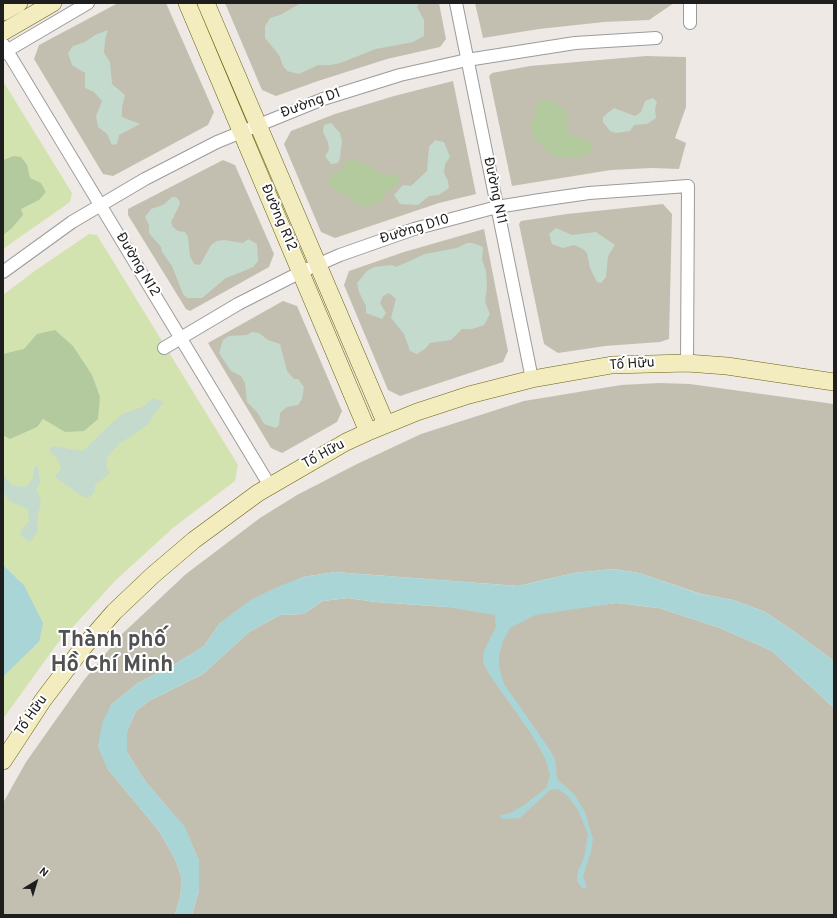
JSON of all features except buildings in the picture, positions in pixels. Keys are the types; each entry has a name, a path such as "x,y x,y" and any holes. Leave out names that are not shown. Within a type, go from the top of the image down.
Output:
{"main road":[{"path":"3,12 19,3"},
{"path":"3,32 53,3"},
{"name":"Đường R12","path":"187,3 368,432"},
{"name":"Đường R12","path":"206,3 386,424"},
{"name":"Tố Hữu","path":"3,761 17,737 64,671 114,612 153,575 194,540 232,511 270,486 346,442 386,424 469,395 532,380 612,366 687,363 834,382"}],"street":[{"path":"4,49 88,3"},
{"name":"Đường N11","path":"456,3 532,380"},
{"path":"690,3 690,23"},
{"name":"Đường D1","path":"3,272 45,241 100,205 192,154 258,124 362,86 400,75 467,60 575,43 656,38"},
{"name":"Đường N12","path":"4,49 270,486"},
{"name":"Đường D10","path":"164,348 238,304 301,272 318,264 414,229 497,206 588,193 688,186 687,363"}],"shaded area":[{"path":"118,3 166,3 214,112 208,125 113,176 103,174 34,59 39,45"},
{"path":"225,3 439,3 446,39 440,47 387,59 276,96 262,90"},
{"path":"475,3 674,3 649,20 604,22 539,29 483,38"},
{"path":"646,56 686,57 686,107 675,138 686,143 679,169 652,168 611,170 512,186 489,76 492,73 530,66"},
{"path":"453,81 476,194 439,203 335,238 321,232 284,144 291,131 335,114 394,96"},
{"path":"223,160 235,165 274,254 269,267 190,311 186,309 128,215 128,209"},
{"path":"663,204 672,214 669,339 660,342 605,346 558,353 544,344 519,224 521,221 567,214"},
{"path":"484,229 508,351 503,362 400,396 388,390 344,285 349,271 404,252"},
{"path":"283,301 297,306 342,411 337,422 282,453 271,448 208,343"},
{"path":"659,383 690,384 834,404 834,661 765,612 733,600 701,594 639,573 613,569 574,573 518,586 335,572 303,577 220,623 204,646 172,666 138,683 111,705 107,768 159,831 175,859 182,879 180,898 175,915 3,915 3,803 26,762 84,680 121,635 186,574 260,518 297,495 357,464 421,434 524,401 621,385"},
{"path":"348,598 376,602 447,607 585,607 616,603 659,608 720,628 772,651 834,708 834,915 192,915 199,890 199,861 184,827 145,781 127,752 127,731 136,711 149,701 203,674 249,632 280,615 303,614 323,601"}],"green space":[{"path":"301,3 419,3 417,7 424,20 424,36 413,42 376,49 340,63 318,65 299,74 287,71 283,66 279,55 265,38 265,26 270,18 280,15"},
{"path":"108,30 105,40 104,53 110,62 112,84 125,95 122,107 122,117 140,124 119,135 117,144 112,145 107,134 98,127 96,116 102,101 94,92 85,88 85,73 72,65 68,53 73,46 85,42 95,35"},
{"path":"3,81 72,193 70,202 3,249"},
{"path":"653,98 657,102 655,109 656,118 647,124 634,125 630,131 616,133 610,131 603,122 603,117 614,108 635,116 641,112 645,101"},
{"path":"542,99 550,99 565,109 569,116 566,126 569,133 589,141 594,148 587,155 576,158 552,156 533,137 530,125 535,116 536,105"},
{"path":"331,123 340,133 342,141 338,163 331,164 325,156 329,150 328,142 323,132 324,125"},
{"path":"435,140 444,142 450,157 445,164 444,173 448,181 449,188 439,195 429,196 418,205 400,204 394,195 403,185 411,186 427,171 429,147"},
{"path":"14,156 21,157 27,165 30,178 41,183 46,192 39,200 21,209 23,215 11,229 3,235 3,160"},
{"path":"350,159 367,164 384,175 395,174 401,179 396,186 384,195 383,200 379,204 357,206 348,196 332,188 328,180 333,173 340,172 344,164"},
{"path":"172,197 176,197 180,204 171,222 173,227 178,231 185,232 188,237 190,256 194,264 200,265 211,245 217,241 224,240 243,243 248,239 257,244 258,261 253,267 226,278 202,298 187,298 183,294 172,266 162,252 161,247 149,233 149,225 145,217 151,209 163,205"},
{"path":"556,228 572,235 596,232 615,245 608,256 606,277 601,283 597,282 590,268 587,253 583,249 574,245 563,248 552,244 549,234"},
{"path":"89,234 97,235 238,465 235,481 174,527 115,581 57,644 3,719 3,677 39,642 24,585 3,565 3,295 36,270"},
{"path":"467,243 473,243 483,247 482,260 486,271 487,287 485,302 490,314 484,325 472,329 462,329 451,340 430,343 425,349 417,354 410,351 404,334 391,318 396,299 389,293 383,296 380,303 386,313 382,319 366,313 366,306 359,292 357,283 367,271 374,267 392,265 396,267 425,254 457,248"},
{"path":"55,330 73,346 92,375 100,397 98,419 84,431 65,432 43,419 37,427 10,439 3,435 3,354 24,349 37,334"},
{"path":"252,332 259,333 268,340 280,344 287,371 294,379 298,379 304,387 302,399 298,405 287,407 280,413 279,425 276,428 264,424 257,412 247,402 245,383 241,376 231,371 219,353 223,340 229,336 247,335"},
{"path":"153,398 164,402 146,426 119,444 108,456 106,466 110,473 95,485 95,492 88,498 81,496 55,477 61,468 59,461 49,450 52,446 83,451 124,413 143,407"},
{"path":"38,465 40,483 36,490 41,499 37,521 38,531 30,542 20,535 22,529 29,521 28,509 10,502 3,491 3,475 12,485 27,487 33,478 34,468"}],"water":[{"path":"3,565 24,585 43,623 39,642 3,677"},
{"path":"612,569 639,573 700,594 733,600 765,612 834,661 834,708 772,651 720,628 659,608 616,603 535,615 510,628 503,641 499,655 499,667 504,684 550,750 555,759 557,779 575,795 585,812 593,839 591,852 583,876 587,887 583,889 577,881 578,871 584,858 588,834 578,810 567,795 558,789 550,790 520,818 503,819 499,816 510,813 523,806 546,788 550,776 546,760 532,735 489,674 483,662 484,651 496,627 495,615 447,607 376,602 348,598 323,601 303,614 280,615 249,632 203,674 149,701 136,711 127,731 127,752 145,781 185,827 199,861 199,890 192,915 175,915 180,898 182,879 175,859 159,831 107,768 98,747 102,724 111,705 138,683 172,666 204,646 220,623 249,601 275,588 303,577 335,572 518,586 574,573"}],"district":[{"name":"Thành phố Hồ Chí Minh","path":"112,654"}]}
